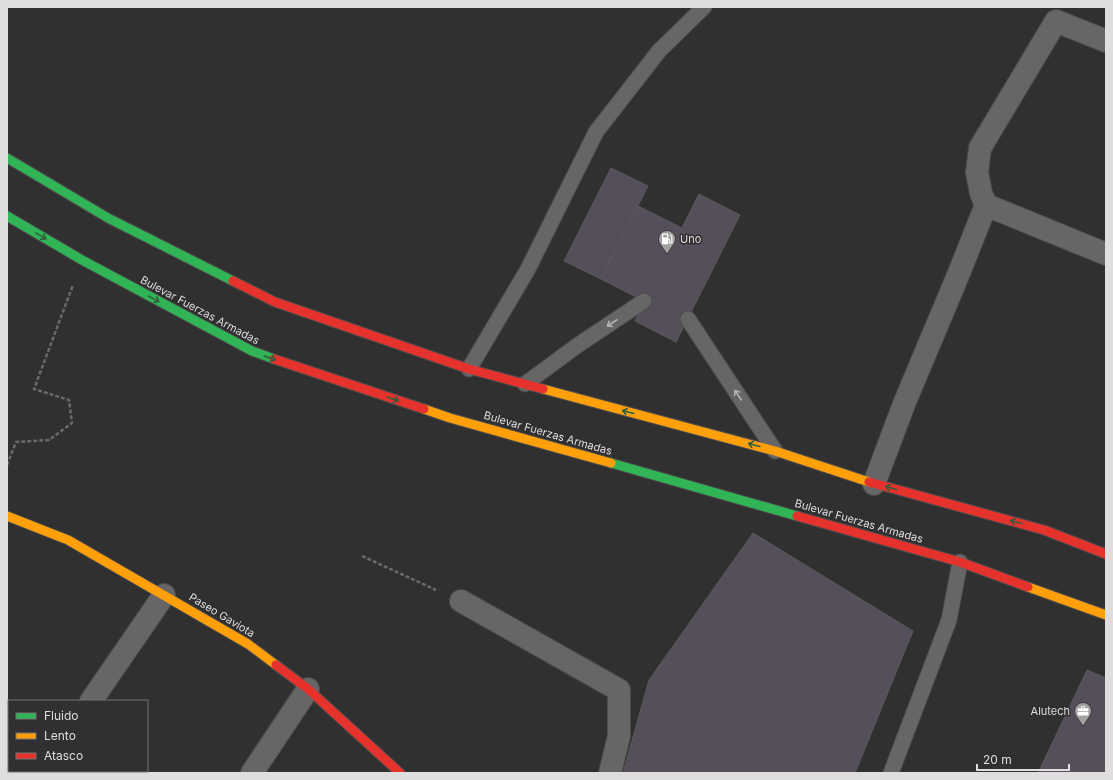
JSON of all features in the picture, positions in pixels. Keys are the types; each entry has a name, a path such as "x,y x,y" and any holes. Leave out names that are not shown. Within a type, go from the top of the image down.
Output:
{"main road":[{"path":"7,158 108,218 275,302 469,369 775,451 874,484 1106,546"},
{"name":"Bulevar Fuerzas Armadas","path":"7,216 82,260 252,351 450,418 960,562 1106,614"},
{"name":"Paseo Gaviota","path":"8,520 68,540 248,644 308,689 400,773"},
{"path":"1044,530 1106,554"}],"street":[{"path":"874,484 904,404 986,205 981,193 976,172 980,148 1057,14 1106,41"},
{"path":"986,205 1106,254"},
{"path":"92,700 164,595"},
{"path":"461,601 619,690 619,736 610,773"},
{"path":"252,773 308,689"}],"lane":[{"path":"469,369 528,269 596,132 659,51 704,7"},
{"path":"525,384 578,345 644,302"},
{"path":"688,319 775,451"},
{"path":"891,773 949,620 960,562"}],"path":[{"path":"7,465 16,442 49,440 72,423 69,400 34,389 82,260"},
{"path":"362,556 461,601"}],"building":[{"path":"611,168 648,186 601,279 564,261"},
{"name":"Uno","path":"699,194 740,215 676,342 635,321 644,301 601,279 638,206 682,228"},
{"path":"753,533 913,631 855,773 623,773 649,680"},
{"name":"Alutech","path":"1087,670 1106,678 1106,773 1038,773"}],"traffic: fast":[{"path":"7,158 108,218 233,281"},
{"path":"7,216 82,260 252,351 274,359"},
{"path":"611,463 797,516"}],"traffic: slow":[{"path":"543,389 775,451 869,482"},
{"path":"424,409 450,418 611,463"},
{"path":"7,516 68,540 248,644 276,665"},
{"path":"1028,587 1106,615"}],"traffic: jam":[{"path":"233,281 275,302 469,369 543,389"},
{"path":"274,359 424,409"},
{"path":"869,482 1044,530 1106,554"},
{"path":"797,516 960,562 1028,587"},
{"path":"276,665 308,689 400,773"}],"place":[{"name":"Uno","path":"667,254"},
{"name":"Alutech","path":"1083,726"}]}
